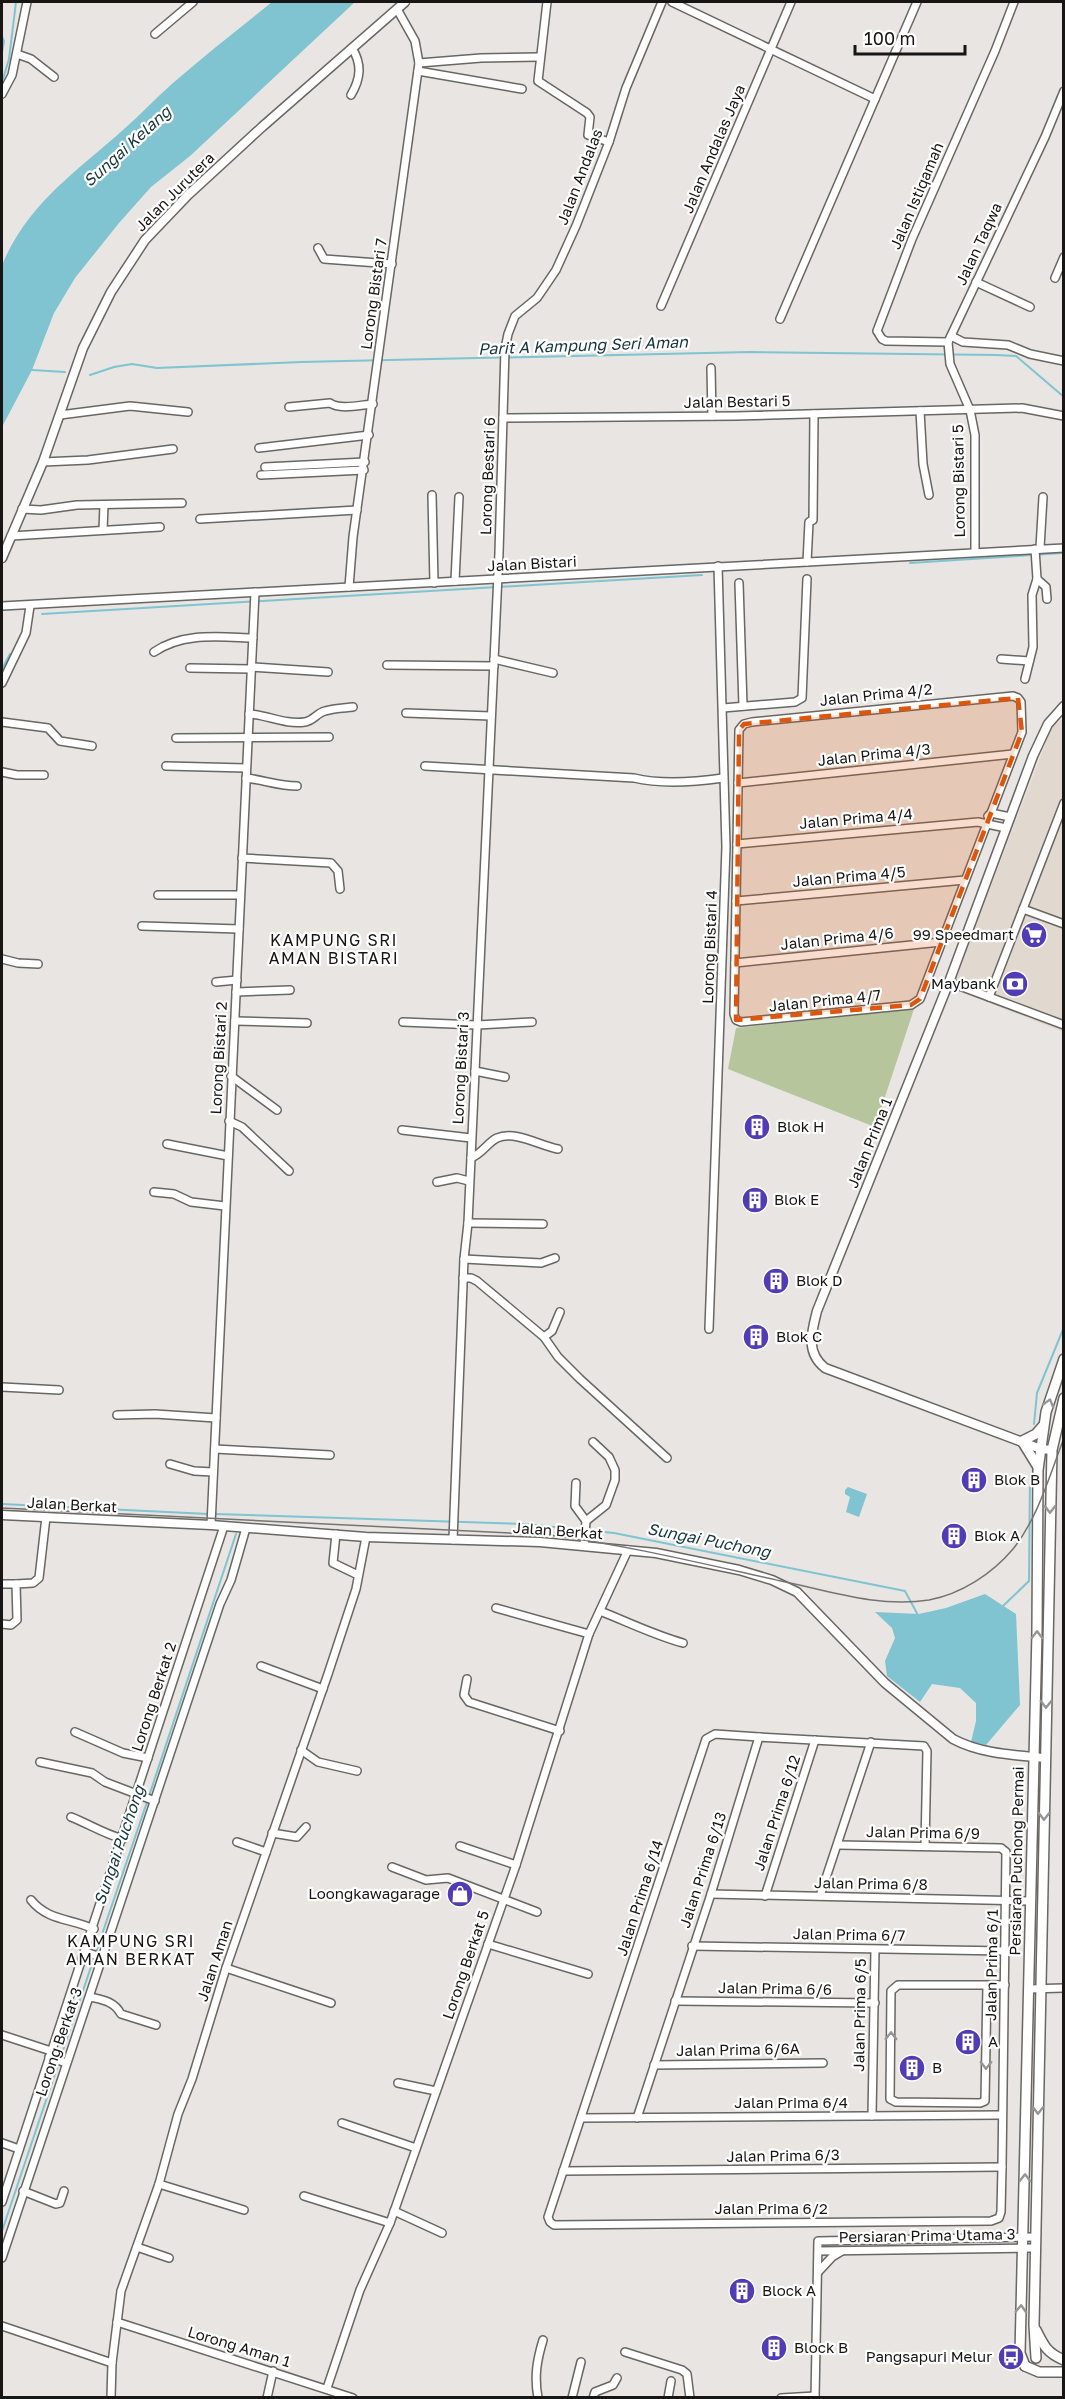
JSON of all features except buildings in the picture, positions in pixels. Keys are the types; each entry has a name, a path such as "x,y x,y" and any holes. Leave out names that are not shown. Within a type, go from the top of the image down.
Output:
{"main road":[{"name":"Persiaran Puchong Permai","path":"1036,2358 1035,2248 1045,1758 1045,1424 1064,1359"},
{"name":"Persiaran Puchong Permai","path":"1025,2366 1020,2353 1034,1757 1038,1470 1064,1398"},
{"path":"1038,1470 1035,1460 1022,1441 1036,1434 1045,1424"},
{"path":"1034,2325 1043,2346 1052,2355 1064,2360"},
{"path":"1025,2366 1036,2358 1043,2361 1064,2360"},
{"path":"1025,2366 1039,2372 1064,2372"}],"street":[{"path":"2,94 12,75 27,2"},
{"path":"155,34 193,2"},
{"name":"Jalan Jurutera","path":"2,558 43,462 83,348 111,292 145,240 195,189 405,2"},
{"path":"547,2 538,81 587,113 590,117 588,135 609,142"},
{"name":"Jalan Andalas","path":"504,366 508,334 515,316 537,298 556,270 576,226 609,142 626,88 662,2"},
{"path":"672,2 875,99"},
{"name":"Jalan Andalas Jaya","path":"661,306 791,2"},
{"path":"780,319 917,2"},
{"name":"Jalan Istiqamah","path":"1014,2 995,51 912,239 877,331 886,341 950,339 1008,345 1030,354 1064,361"},
{"name":"Lorong Bistari 7","path":"349,587 357,510 419,63 415,41 396,9"},
{"path":"351,94 360,75 359,59 352,48"},
{"path":"17,54 31,59 54,77"},
{"path":"419,63 481,58 540,57"},
{"path":"418,71 522,89"},
{"name":"Jalan Taqwa","path":"950,339 1045,137 1064,91"},
{"path":"318,248 324,259 392,264"},
{"path":"1055,278 1064,257"},
{"path":"976,282 1030,307"},
{"path":"950,339 950,364 970,410"},
{"name":"Lorong Bestari 6","path":"497,597 504,366"},
{"path":"711,368 712,416"},
{"path":"289,407 330,403 334,406 373,404"},
{"path":"60,415 130,406 188,412"},
{"name":"Jalan Bestari 5","path":"503,418 712,416 1022,408 1064,416"},
{"name":"Lorong Bistari 5","path":"970,410 975,435 975,552"},
{"path":"920,411 923,464 929,495"},
{"path":"807,562 809,522 813,520 814,414"},
{"path":"260,448 369,435"},
{"path":"43,462 88,460 173,449"},
{"path":"265,467 364,466"},
{"path":"261,476 364,466"},
{"path":"432,495 434,583"},
{"path":"455,581 459,497"},
{"path":"1025,679 1033,647 1032,595 1037,579 1036,552 1043,497"},
{"path":"22,509 182,502"},
{"path":"103,530 104,505"},
{"path":"200,519 357,510"},
{"path":"11,536 160,527"},
{"name":"Jalan Bistari","path":"2,606 255,594 455,581 497,583 718,566 975,552 1036,552 1064,548"},
{"name":"Lorong Bistari 4","path":"709,1329 726,847 718,566"},
{"path":"723,708 795,702 801,698 807,579"},
{"path":"1037,579 1046,587 1047,599"},
{"path":"740,583 743,706"},
{"name":"Lorong Bistari 2","path":"211,1522 255,594"},
{"name":"Lorong Bistari 3","path":"453,1540 463,1278 468,1223 497,597"},
{"path":"2,683 26,633 30,606"},
{"path":"154,652 165,644 193,637 253,638"},
{"path":"1001,659 1029,661"},
{"path":"387,665 494,663 553,673"},
{"path":"190,668 328,672"},
{"name":"Jalan Prima 4/2","path":"738,783 739,730 744,724 964,699 1013,696 1018,698 1022,732 1013,754"},
{"name":"Jalan Prima 1","path":"1046,1450 825,1368 818,1361 810,1340 817,1311 949,982 1010,817 1048,724 1064,706"},
{"path":"249,714 267,716 284,722 299,722 312,720 325,711 353,707"},
{"path":"406,713 492,716"},
{"path":"2,722 42,727 53,732 60,741 92,746"},
{"path":"177,738 329,737"},
{"path":"941,942 1013,754"},
{"name":"Jalan Prima 4/3","path":"738,783 1013,754"},
{"path":"166,766 246,768"},
{"path":"425,766 634,778 647,781 698,782 723,778"},
{"path":"2,772 16,775 44,775"},
{"path":"246,778 280,786 297,786"},
{"path":"735,963 738,783"},
{"path":"988,997 1064,803"},
{"path":"991,813 1010,817"},
{"name":"Jalan Prima 4/4","path":"978,822 991,813"},
{"name":"Jalan Prima 4/4","path":"737,844 978,822 1006,828"},
{"path":"242,858 331,863 338,871 340,889"},
{"name":"Jalan Prima 4/5","path":"736,901 965,880"},
{"path":"158,895 240,895"},
{"path":"1023,909 1064,924"},
{"path":"142,926 239,929"},
{"name":"Jalan Prima 4/6","path":"735,963 941,942"},
{"name":"Jalan Prima 4/7","path":"735,963 734,1014 736,1020 741,1022 828,1014 917,1003 941,942"},
{"path":"2,958 18,963 39,964"},
{"path":"216,982 237,981"},
{"path":"949,982 1064,1025"},
{"path":"236,992 290,990"},
{"path":"235,1021 308,1023"},
{"path":"403,1022 477,1025 532,1022"},
{"path":"475,1071 505,1077"},
{"path":"231,1076 277,1110"},
{"path":"229,1121 242,1126 289,1171"},
{"path":"402,1130 471,1138"},
{"path":"471,1158 483,1152 498,1137 512,1136 558,1149"},
{"path":"166,1144 228,1156"},
{"path":"437,1182 457,1178 470,1181"},
{"path":"154,1192 174,1194 190,1202 225,1206"},
{"path":"468,1223 543,1224"},
{"path":"464,1259 541,1263 555,1258"},
{"path":"463,1278 477,1281 544,1337 558,1357 580,1379 667,1458"},
{"path":"544,1337 552,1330 560,1312"},
{"path":"2,1387 59,1390"},
{"path":"117,1415 155,1414 216,1418"},
{"path":"586,1523 606,1505 615,1480 615,1470 609,1457 593,1442"},
{"path":"215,1449 330,1455"},
{"path":"170,1464 194,1471 213,1472"},
{"path":"576,1484 575,1506 586,1523 584,1546"},
{"name":"Jalan Berkat","path":"2,1515 211,1522 224,1526 366,1537 540,1542 628,1550 691,1559 739,1570 772,1580 796,1592 885,1683 938,1729 963,1745 987,1752 1045,1758"},
{"path":"2,1584 33,1583 39,1578 46,1517"},
{"name":"Lorong Berkat 2","path":"2,2202 3,2190 37,2097 139,1795 148,1758 224,1526"},
{"name":"Lorong Berkat 3","path":"2,2258 52,2102 90,1997 220,1604 231,1581 246,1528"},
{"path":"336,1534 333,1563 358,1575"},
{"name":"Jalan Aman","path":"111,2397 112,2363 121,2290 159,2184 178,2114 192,2079 226,1968 323,1689 358,1575 366,1537"},
{"name":"Lorong Berkat 5","path":"327,2388 360,2290 390,2223 516,1866 589,1634 628,1550"},
{"path":"2,1624 11,1625 17,1620 16,1584"},
{"path":"496,1608 589,1634"},
{"path":"600,1611 638,1626 655,1636 683,1643"},
{"path":"261,1666 323,1689"},
{"path":"468,1679 464,1695 469,1702 560,1731"},
{"path":"75,1732 123,1753 148,1758"},
{"name":"Jalan Prima 6/14","path":"581,2118 706,1739 715,1734 759,1737"},
{"path":"759,1737 924,1746 927,1751 925,1846"},
{"name":"Jalan Prima 6/13","path":"637,2118 711,1894 759,1737"},
{"name":"Jalan Prima 6/12","path":"765,1896 815,1740"},
{"path":"820,1896 871,1742"},
{"path":"301,1750 318,1762 357,1771"},
{"path":"40,1762 92,1773 105,1782 154,1800"},
{"path":"71,1817 105,1835 123,1839"},
{"path":"272,1833 297,1837 306,1827"},
{"path":"237,1842 266,1852"},
{"name":"Jalan Prima 6/9","path":"838,1845 1001,1848 1006,1852"},
{"path":"460,1846 516,1866"},
{"name":"Jalan Prima 6/1","path":"1001,2115 1007,1900 1006,1852"},
{"path":"392,1867 426,1880 448,1878 537,1912"},
{"name":"Jalan Prima 6/8","path":"711,1894 1031,1901"},
{"path":"31,1900 45,1914 75,1921 94,1929"},
{"path":"488,1944 588,1974"},
{"name":"Jalan Prima 6/7","path":"693,1946 1006,1951"},
{"name":"Jalan Prima 6/5","path":"872,2116 875,1950"},
{"path":"86,1952 103,1958"},
{"path":"226,1968 331,2002"},
{"path":"987,1985 985,2101 980,2103 896,2102 890,2098 891,1991 894,1987 987,1985 1005,1985"},
{"path":"1029,1989 1063,1988"},
{"path":"90,1997 108,2001 117,2006 122,2014 156,2025"},
{"name":"Jalan Prima 6/6","path":"675,2001 875,2003"},
{"path":"2,2035 50,2054 66,2064"},
{"name":"Jalan Prima 6/6A","path":"654,2065 823,2063"},
{"path":"398,2084 436,2091"},
{"path":"37,2097 52,2102"},
{"name":"Jalan Prima 6/4","path":"581,2118 1001,2115"},
{"name":"Jalan Prima 6/2","path":"581,2118 548,2217 554,2225 991,2221 999,2218 1001,2212 1001,2115"},
{"path":"342,2123 416,2148"},
{"path":"2,2143 19,2149"},
{"name":"Jalan Prima 6/3","path":"563,2171 1002,2167"},
{"path":"159,2184 244,2210"},
{"path":"23,2191 56,2204 60,2203 64,2191"},
{"path":"304,2196 390,2223"},
{"path":"394,2211 442,2233"},
{"name":"Persiaran Prima Utama 3","path":"815,2397 819,2241 1036,2237"},
{"path":"137,2247 170,2258"},
{"name":"Persiaran Prima Utama 3","path":"819,2251 1035,2248"},
{"path":"819,2271 832,2257 842,2251"},
{"name":"Lorong Aman 1","path":"117,2322 353,2397"},
{"path":"2,2326 112,2363"},
{"path":"538,2397 535,2379 536,2364 543,2340"},
{"path":"625,2352 682,2370 687,2374 690,2397"},
{"path":"572,2397 581,2361"},
{"path":"267,2397 273,2371"},
{"path":"593,2397 595,2391 613,2385 617,2378"},
{"path":"668,2397 671,2381"},
{"path":"781,2397 815,2397"}],"highlighted area":[{"path":"1018,698 1022,732 920,999 911,1005 736,1020 739,730 744,724"}],"shaded area":[{"path":"1063,719 1063,1032 952,988 1052,726"}],"green space":[{"path":"914,1009 875,1127 728,1069 736,1028"}],"water":[{"name":"Sungai Kelang","path":"272,2 355,2 190,156 151,187 119,223 75,278 54,313 32,370 2,427 2,265 25,224 39,206 70,175 185,73"},
{"path":"848,1487 867,1494 859,1517 846,1512 850,1497 845,1494"},
{"path":"985,1594 1016,1614 1020,1705 986,1745 971,1742 976,1721 976,1703 960,1688 932,1684 920,1702 887,1676 885,1661 895,1638 892,1628 875,1612 919,1614 946,1608"}],"waterway":[{"path":"2,82 9,59 16,2"},
{"path":"2,37 4,41 2,52"},
{"name":"Parit A Kampung Seri Aman","path":"90,375 132,364 157,368 301,362 750,352 996,355 1016,356 1064,397"},
{"name":"Parit A Kampung Seri Aman","path":"32,370 65,372"},
{"path":"910,563 1062,553"},
{"path":"42,614 702,575"},
{"path":"2,669 10,654"},
{"name":"Sungai Puchong","path":"1034,1424 1037,1393 1064,1327"},
{"name":"Sungai Puchong","path":"1003,1606 1029,1581 1030,1474"},
{"path":"2,1504 208,1514"},
{"name":"Sungai Puchong","path":"214,1514 525,1524 614,1533 905,1591 919,1617"},
{"name":"Sungai Puchong","path":"149,1796 236,1534"},
{"name":"Sungai Puchong","path":"96,1952 147,1802"},
{"name":"Sungai Puchong","path":"2,2231 94,1958"}],"tram line":[{"path":"2,1508 549,1535 665,1555 854,1597 910,1602 941,1597 964,1588 986,1575 1005,1558 1030,1524 1064,1438"}],"place":[{"name":"99 Speedmart","path":"1034,935"},
{"name":"Maybank","path":"1015,984"},
{"name":"Blok H","path":"757,1127"},
{"name":"Blok E","path":"755,1200"},
{"name":"Blok D","path":"776,1281"},
{"name":"Blok C","path":"756,1337"},
{"name":"Blok B","path":"974,1480"},
{"name":"Blok A","path":"954,1536"},
{"name":"Loongkawagarage","path":"460,1894"},
{"name":"A","path":"968,2042"},
{"name":"B","path":"912,2068"},
{"name":"Block A","path":"742,2291"},
{"name":"Block B","path":"774,2348"},
{"name":"Pangsapuri Melur","path":"1011,2357"}],"district":[{"name":"KAMPUNG SRI AMAN BISTARI","path":"334,949"},
{"name":"KAMPUNG SRI AMAN BERKAT","path":"131,1950"}]}
